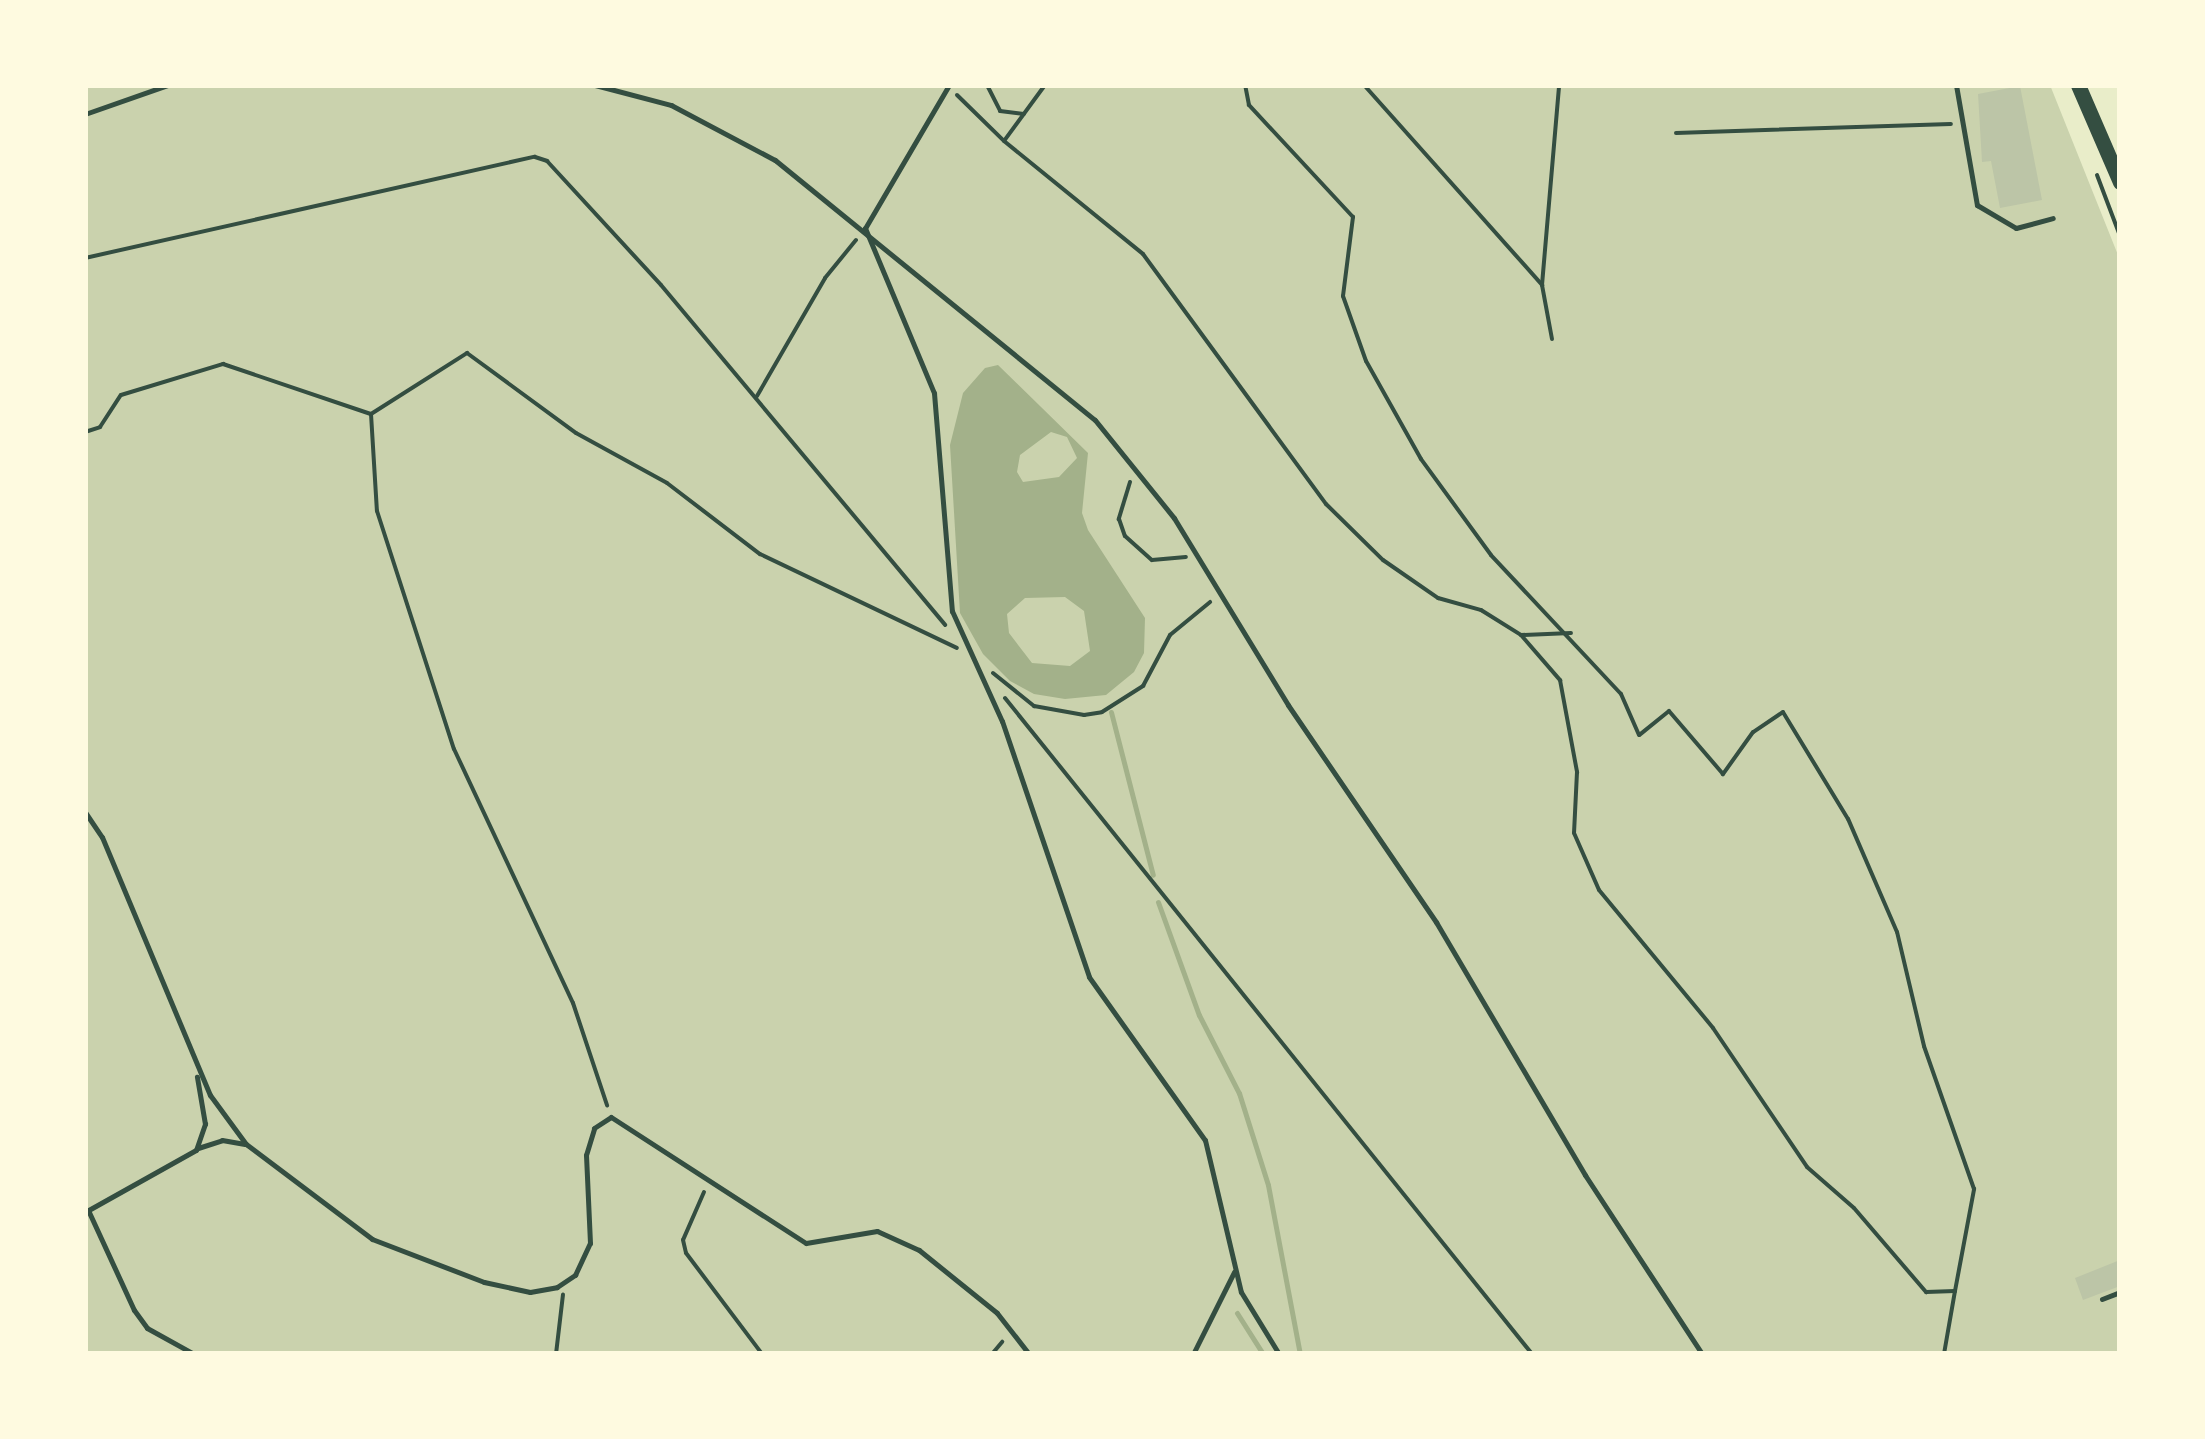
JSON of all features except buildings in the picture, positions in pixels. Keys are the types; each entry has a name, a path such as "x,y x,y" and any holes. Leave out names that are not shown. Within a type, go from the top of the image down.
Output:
{"main road":[{"path":"2078,85 2120,182"}],"lane":[{"path":"85,114 168,85"},
{"path":"596,85 671,105 775,160 1067,392 1140,472 1222,593 1288,705 1436,922 1585,1175 1702,1354"},
{"path":"1956,85 1976,205 2016,228 2053,218"},
{"path":"865,228 948,86"},
{"path":"865,228 934,394 946,573 968,654 1002,721 1088,977 1206,1140 1228,1213 1241,1292 1279,1354"},
{"path":"85,812 171,996 196,1072 205,1124 196,1150"},
{"path":"196,1072 246,1144 372,1239 484,1282 530,1292 575,1275 590,1243 586,1156 594,1128 611,1117 806,1243 877,1231 894,1236 968,1286 1012,1330 1029,1354"},
{"path":"194,1354 140,1319 87,1211 196,1150 222,1140 246,1144"},
{"path":"1193,1354 1235,1269"},
{"path":"2102,1299 2120,1292"}],"path":[{"path":"986,85 1000,110 1024,114"},
{"path":"1004,141 1046,85"},
{"path":"1245,85 1249,105 1353,217 1343,296 1366,360 1421,459 1491,555 1571,633 1622,694 1639,735 1669,711 1723,774 1753,732 1783,712 1848,819 1898,932 1924,1046 1974,1189 1944,1354"},
{"path":"1364,85 1542,285"},
{"path":"1552,339 1542,285 1560,85"},
{"path":"948,86 1004,141 1143,254 1326,504 1384,560 1438,598 1481,610 1521,635 1560,680 1577,772 1574,833 1599,890 1713,1028 1807,1167 1854,1208 1926,1292 1955,1291"},
{"path":"1676,133 1960,124"},
{"path":"85,258 535,157 547,161 662,285 968,654 1532,1354"},
{"path":"756,398 824,278 865,228"},
{"path":"371,414 467,353 576,432 668,483 760,554 968,654 1034,706 1084,715 1102,712 1142,686 1170,635 1222,593"},
{"path":"85,432 100,427 121,394 222,364 371,414"},
{"path":"371,414 377,511 454,748 573,1003 611,1117"},
{"path":"1140,472 1122,496 1125,536 1152,560 1183,560 1194,551"},
{"path":"1521,635 1571,633"},
{"path":"705,1177 703,1202 682,1240 686,1254 762,1354"},
{"path":"556,1354 564,1282"},
{"path":"992,1354 1012,1330"}],"shaded area":[{"path":"85,85 2050,85 2120,260 2120,1354 85,1354"},
{"path":"998,365 1088,453 1082,513 1088,530 1145,618 1144,653 1134,672 1106,695 1065,699 1034,694 1010,681 983,654 960,613 950,445 963,393 985,368","holes":["1051,432 1067,437 1077,458 1059,477 1023,482 1017,472 1020,455","1065,597 1084,611 1090,651 1070,666 1032,663 1009,633 1007,614 1025,598"]}],"waterway":[{"path":"1111,712 1153,875"},
{"path":"1158,902 1199,1015 1239,1093 1268,1185 1300,1354"},
{"path":"1237,1313 1263,1354"}]}
